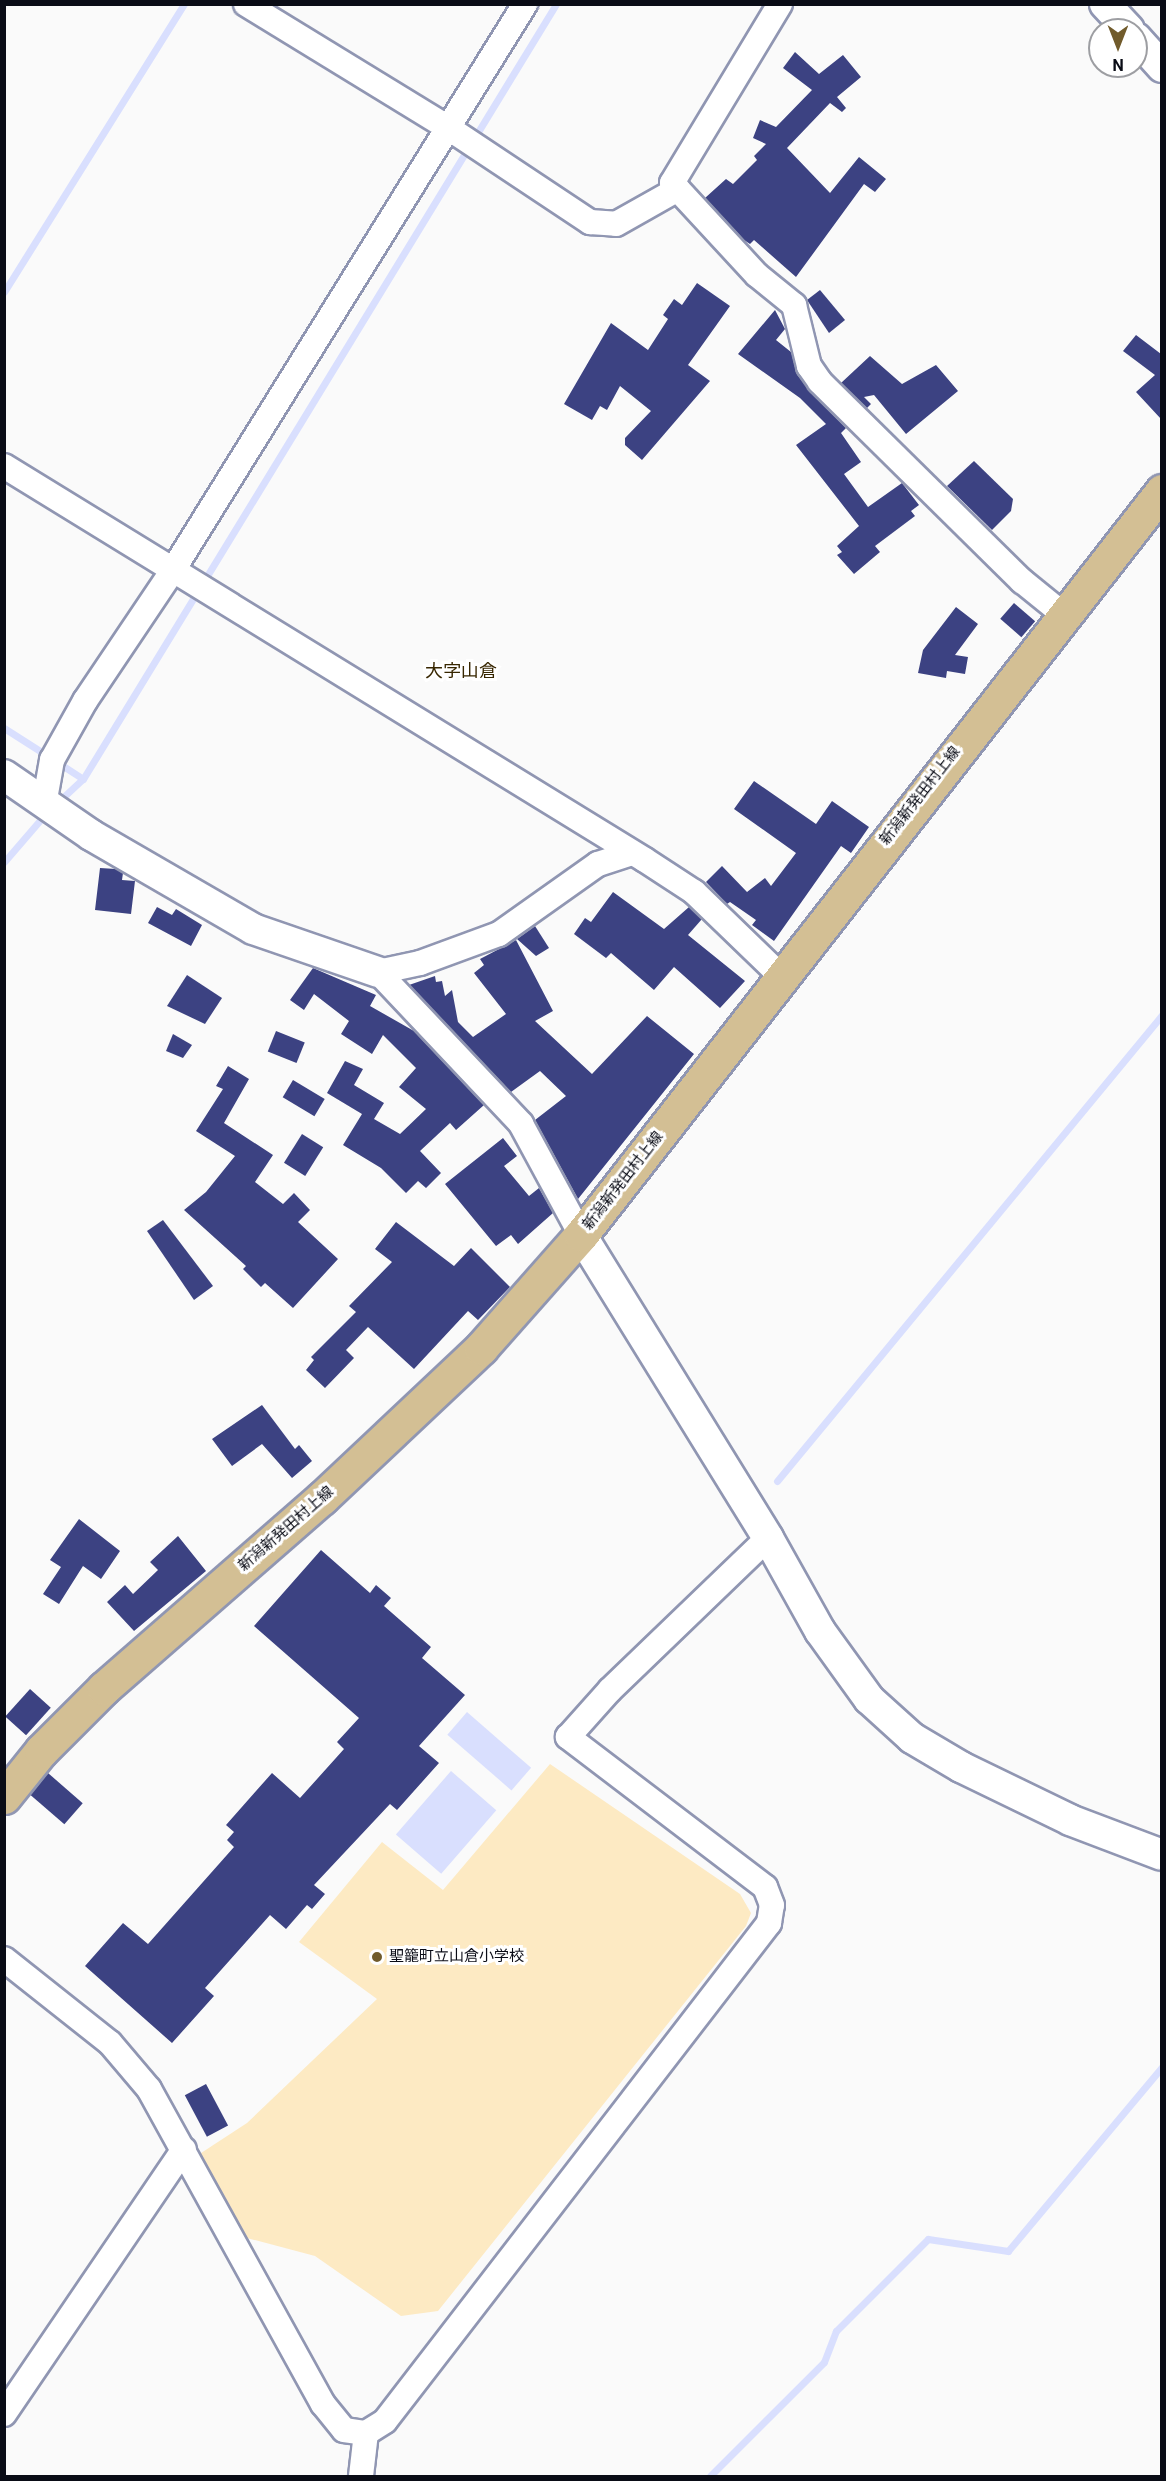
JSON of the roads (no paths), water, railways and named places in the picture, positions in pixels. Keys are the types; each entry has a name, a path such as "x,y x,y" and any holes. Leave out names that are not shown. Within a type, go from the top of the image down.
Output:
{"main road":[{"name":"新潟新発田村上線","path":"4,1797 41,1751 104,1688 322,1498 481,1348 581,1235 1161,491"}],"street":[{"path":"246,4 447,127 590,222 604,226 616,224 678,189"},
{"path":"44,805 52,760 85,701 173,570 525,4"},
{"path":"780,4 672,183 757,275 794,305 809,366 820,382 1014,573 1064,615"},
{"path":"1105,4 1118,18"},
{"path":"1148,52 1161,68"},
{"path":"4,466 629,854 694,892 781,976"},
{"path":"4,775 44,805 253,929 378,972 521,1124 581,1235 599,1257 768,1538 820,1631 869,1699 912,1738 1070,1820 1161,1855"},
{"path":"378,972 420,963 500,934 598,864 629,854"},
{"path":"4,1959 110,2043 149,2089 322,2404 344,2430 366,2433 385,2421 769,1923 772,1905 765,1887 568,1737 610,1690 768,1538"},
{"path":"4,2414 184,2149"},
{"path":"361,2476 366,2433"}],"water":[{"path":"467,1712 531,1768 511,1790 447,1735"},
{"path":"451,1771 496,1810 441,1874 396,1834"}],"waterway":[{"path":"4,292 184,4"},
{"path":"58,802 83,779 556,4"},
{"path":"4,728 48,756"},
{"path":"57,762 83,779"},
{"path":"4,862 47,812"},
{"path":"777,1481 1162,1015"},
{"path":"710,2476 824,2362 836,2331 928,2239 1008,2251 1162,2067"}],"place":[{"name":"聖籠町立山倉小学校","path":"377,1957"}],"district":[{"name":"大字山倉","path":"461,671"}]}
